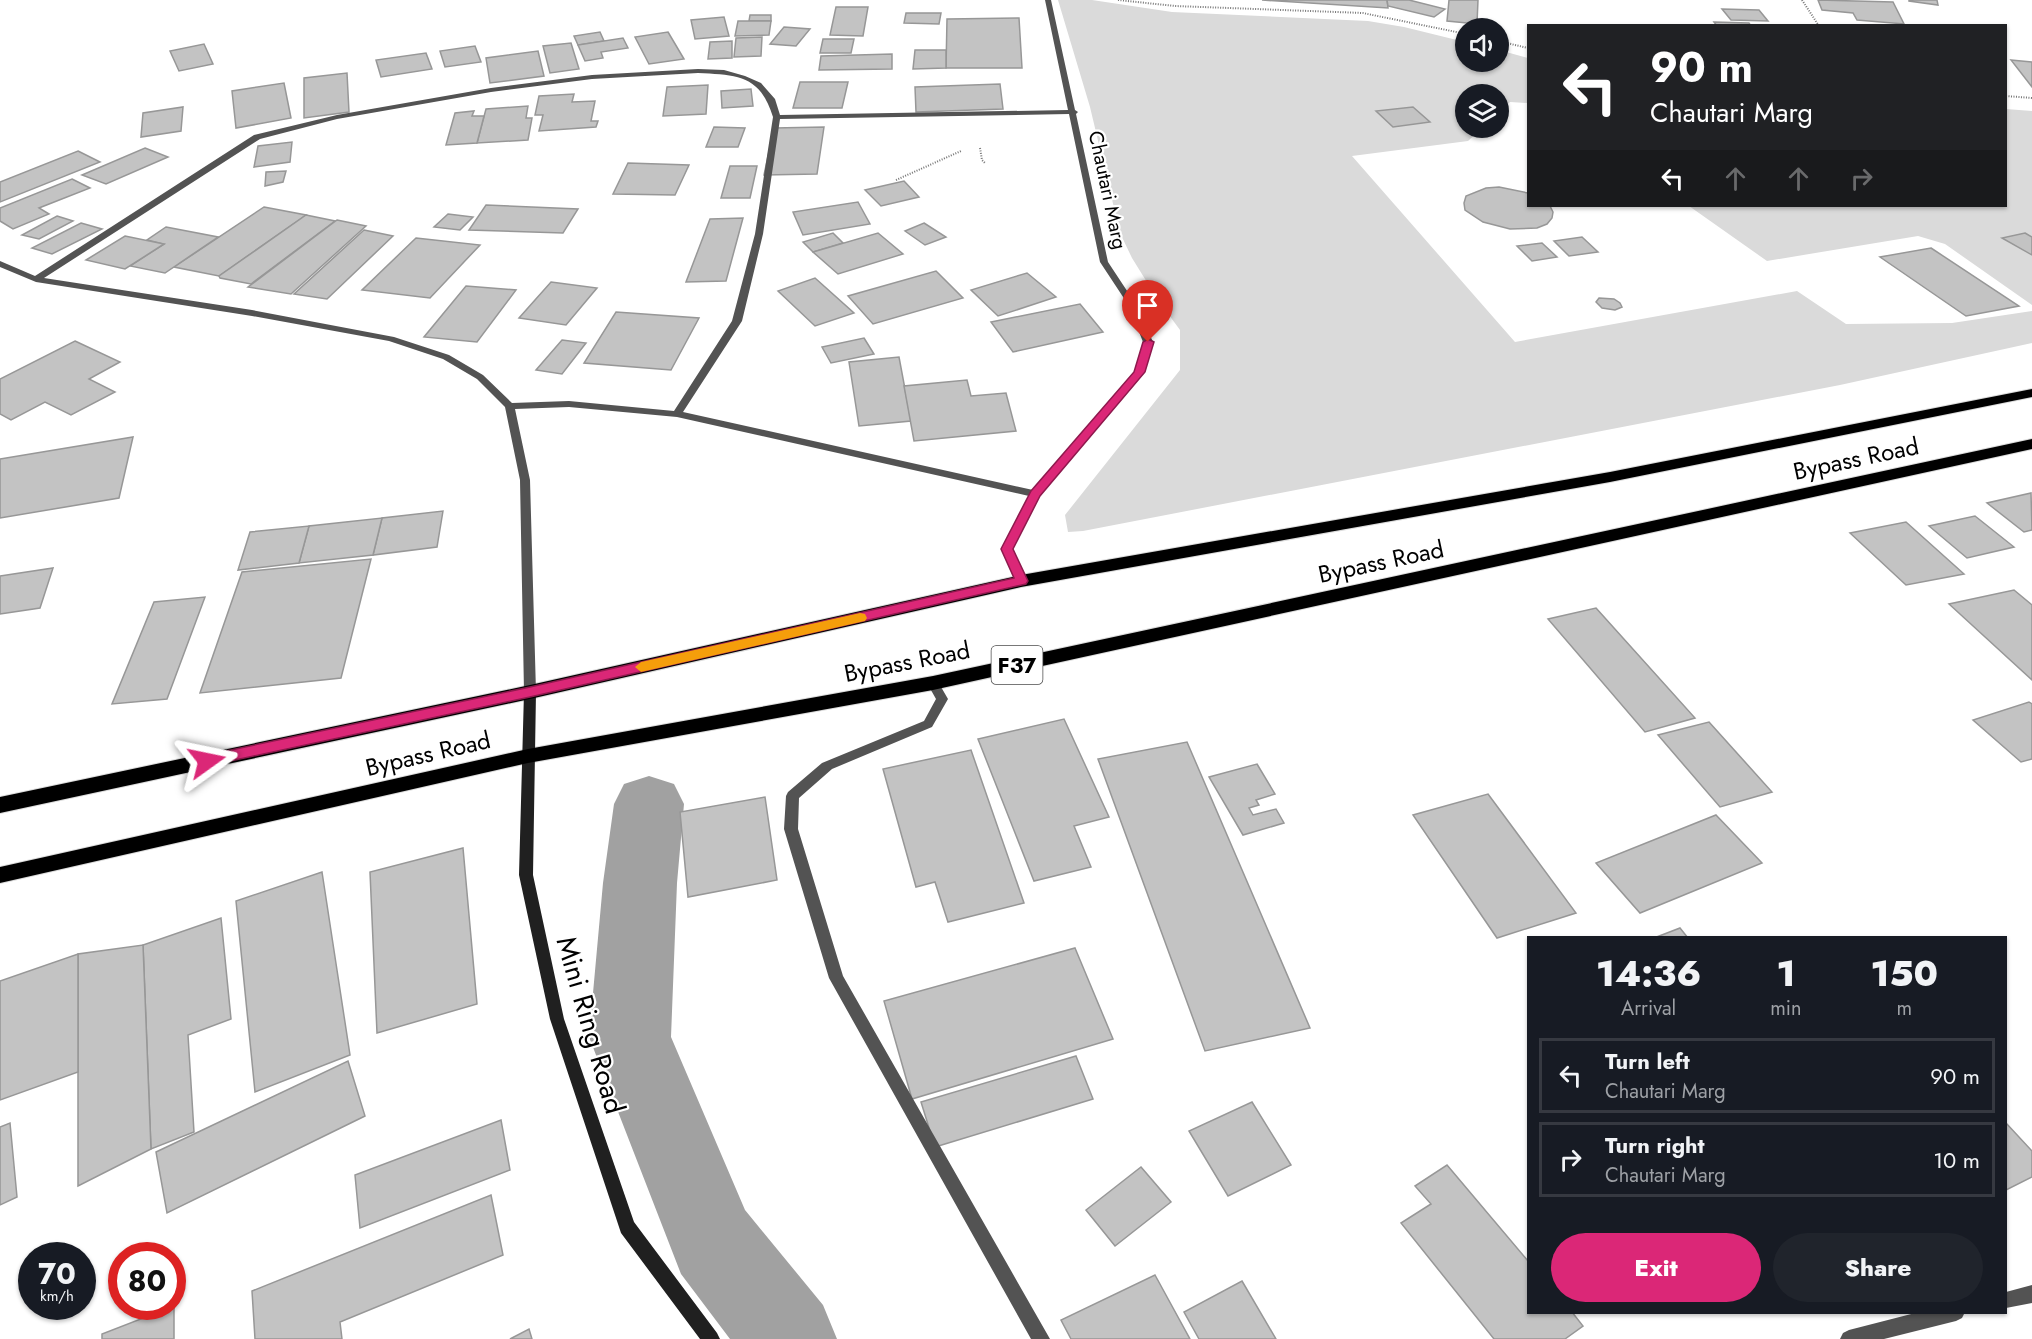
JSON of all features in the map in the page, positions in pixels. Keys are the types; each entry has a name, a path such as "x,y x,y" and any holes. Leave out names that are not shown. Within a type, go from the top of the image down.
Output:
{"highway":[{"name":"Bypass Road","path":"0,805 530,692 1021,581 1610,477 2032,393"},
{"name":"Bypass Road","path":"0,875 528,756 933,683 2032,444"}],"main road":[{"name":"Mini Ring Road","path":"530,692 526,875 557,1019 627,1227 711,1339"}],"street":[{"name":"Chautari Marg","path":"1021,581 1007,549 1035,494 1140,372 1148,342 1133,306 1104,262 1074,112 1048,0"},
{"path":"36,279 257,136 337,117 502,88 592,77 698,71 724,72 743,76 759,84 771,99 777,117 759,234 737,321 677,414"},
{"path":"777,117 1074,112"},
{"path":"0,264 36,279 252,313 391,339 446,357 480,378 510,406 525,480 530,692"},
{"path":"510,406 569,404 677,414 1035,494"},
{"path":"933,683 942,699 928,724 827,766 793,796 791,829 836,978 1041,1339"},
{"path":"2007,1300 2032,1294"},
{"path":"1849,1339 1948,1314"}],"path":[{"path":"1118,0 1180,6 1347,12 1382,16 1455,32"},
{"path":"1802,0 1819,24"},
{"path":"1509,44 1527,48"},
{"path":"2007,96 2032,98"},
{"path":"979,142 982,160 985,163"}],"shaded area":[{"path":"1058,0 1092,0 1172,12 1368,21 1404,27 1455,40 1455,72 1509,72 1509,53 1527,58 1527,103 1509,103 1509,84 1455,84 1455,138 1471,138 1468,141 1352,156 1515,342 1797,291 1846,324 1952,323 2032,311 2032,343 1840,385 1083,531 1068,532 1065,515 1180,370 1180,330 1132,258 1120,233 1090,107"},
{"path":"2007,109 2032,111 2032,305 1945,244 1918,236 1767,261 1690,207 2007,207"}],"building":[{"path":"1262,0 1387,0 1388,8"},
{"path":"1387,0 1409,0 1445,9 1434,17 1388,6"},
{"path":"1449,0 1478,0 1477,18 1455,18 1455,22 1447,21"},
{"path":"1818,0 1893,2 1904,24 1857,20 1853,13 1822,10"},
{"path":"1937,0 1938,5 1909,1"},
{"path":"836,7 868,7 863,36 830,35"},
{"path":"1722,9 1759,10 1768,21 1731,20"},
{"path":"906,13 941,13 939,24 904,23"},
{"path":"750,15 771,15 771,21 749,21"},
{"path":"724,17 729,36 695,39 691,20"},
{"path":"1019,18 1022,68 946,68 947,19"},
{"path":"738,21 771,21 769,35 735,36"},
{"path":"1714,22 1750,24 1716,24"},
{"path":"784,27 810,29 796,46 770,44"},
{"path":"600,32 604,41 578,45 574,36"},
{"path":"668,32 684,59 649,64 635,37"},
{"path":"762,37 761,56 734,57 736,38"},
{"path":"623,38 628,48 601,52 603,58 585,61 578,45"},
{"path":"823,39 854,39 851,53 820,53"},
{"path":"732,41 732,58 708,59 710,42"},
{"path":"571,43 579,69 550,73 543,46"},
{"path":"204,44 213,64 179,71 170,51"},
{"path":"475,46 481,62 445,67 440,51"},
{"path":"915,50 946,50 946,68 913,69"},
{"path":"538,51 544,76 490,83 486,58"},
{"path":"426,53 432,69 381,77 376,60"},
{"path":"892,54 892,69 819,70 821,56"},
{"path":"2011,60 2032,62 2032,87"},
{"path":"347,73 349,112 304,118 304,78"},
{"path":"800,82 848,82 842,108 793,108"},
{"path":"284,83 291,118 236,128 232,91"},
{"path":"1000,84 1003,109 916,112 915,87"},
{"path":"708,85 706,114 663,116 667,87"},
{"path":"751,89 753,106 722,108 721,91"},
{"path":"574,94 572,102 595,101 591,121 598,121 596,127 539,131 543,115 535,115 539,96"},
{"path":"528,106 526,118 532,118 528,140 477,143 486,109"},
{"path":"183,107 181,131 141,137 143,113"},
{"path":"1413,107 1430,122 1393,127 1376,111"},
{"path":"474,111 472,116 484,116 477,143 446,145 455,113"},
{"path":"714,127 745,128 738,147 706,147"},
{"path":"824,127 817,174 764,175 774,128"},
{"path":"292,142 290,162 254,167 258,146"},
{"path":"145,148 168,157 106,184 82,175"},
{"path":"78,151 100,162 0,202 0,182"},
{"path":"628,163 689,165 675,195 613,194"},
{"path":"730,166 757,166 750,198 721,198"},
{"path":"286,171 283,182 265,186 266,172"},
{"path":"72,179 90,188 39,208 49,214 13,229 0,221 0,208"},
{"path":"904,181 919,197 881,206 865,190"},
{"path":"1499,187 1527,193 1527,207 1550,207 1553,212 1552,218 1547,224 1537,228 1510,229 1483,222 1465,210 1464,203 1466,196 1486,188"},
{"path":"858,202 870,224 803,235 793,212"},
{"path":"486,205 578,209 563,233 469,230"},
{"path":"264,207 306,215 219,276 174,267"},
{"path":"448,214 473,217 460,230 434,227"},
{"path":"306,215 335,221 251,284 220,278 219,276"},
{"path":"57,216 73,221 39,239 22,235"},
{"path":"743,218 726,281 686,282 710,219"},
{"path":"337,220 366,226 291,294 248,287"},
{"path":"81,223 102,229 52,254 32,248"},
{"path":"924,223 946,237 925,245 905,231"},
{"path":"166,227 218,237 165,273 130,266 164,244 147,240"},
{"path":"364,230 393,236 327,299 294,294"},
{"path":"833,233 843,243 813,252 803,242"},
{"path":"878,233 903,254 838,274 813,252"},
{"path":"2025,233 2032,237 2032,255 2002,238"},
{"path":"125,236 164,244 125,269 86,260"},
{"path":"1582,237 1598,252 1569,256 1554,241"},
{"path":"416,238 480,245 430,298 362,290"},
{"path":"1542,243 1557,257 1532,261 1517,246"},
{"path":"1931,248 2019,306 1966,316 1880,257"},
{"path":"936,271 963,298 873,324 848,296"},
{"path":"1027,273 1056,297 998,316 971,290"},
{"path":"815,278 854,313 815,326 778,291"},
{"path":"551,282 597,288 566,325 519,318"},
{"path":"466,286 516,290 477,342 424,337"},
{"path":"1599,298 1614,299 1622,307 1615,310 1602,308 1596,302"},
{"path":"1080,304 1103,332 1013,352 991,322"},
{"path":"616,312 699,318 671,370 584,363"},
{"path":"864,338 874,354 831,363 822,347"},
{"path":"562,340 586,343 562,374 536,370"},
{"path":"75,341 120,362 89,379 115,392 71,415 45,402 11,420 0,414 0,379"},
{"path":"899,357 911,421 859,426 849,362"},
{"path":"967,380 971,396 1006,393 1016,431 914,441 904,386"},
{"path":"133,437 119,498 0,518 0,459"},
{"path":"2031,493 2032,530 2024,532 1987,503"},
{"path":"443,511 437,547 373,555 382,518"},
{"path":"1975,516 2014,547 1967,558 1929,526"},
{"path":"382,518 373,555 299,563 309,526"},
{"path":"1906,522 1964,574 1906,585 1850,533"},
{"path":"309,526 299,563 238,570 250,532"},
{"path":"371,559 341,678 200,693 242,572"},
{"path":"53,568 40,608 0,614 0,576"},
{"path":"2014,590 2032,605 2032,680 1949,604"},
{"path":"205,597 167,699 112,704 154,602"},
{"path":"1596,608 1695,718 1645,732 1548,619"},
{"path":"2029,702 2032,704 2032,759 2021,762 1973,720"},
{"path":"1064,719 1109,817 1074,826 1091,867 1034,881 978,739"},
{"path":"1709,722 1772,792 1720,807 1658,735"},
{"path":"1187,742 1310,1028 1205,1051 1098,759"},
{"path":"971,750 1024,903 948,922 935,882 916,887 883,769"},
{"path":"1257,764 1275,794 1256,800 1259,805 1249,808 1253,815 1276,809 1284,823 1243,835 1209,777"},
{"path":"1488,794 1576,913 1497,938 1413,815"},
{"path":"765,797 777,880 688,897 680,812"},
{"path":"1716,815 1762,863 1640,913 1596,863"},
{"path":"463,848 477,1004 377,1033 370,872"},
{"path":"322,872 350,1055 255,1092 236,901"},
{"path":"221,918 231,1019 188,1035 194,1132 151,1149 143,945"},
{"path":"1680,928 1686,936 1659,936"},
{"path":"143,945 151,1149 78,1186 78,954"},
{"path":"1075,948 1113,1039 912,1099 884,1001"},
{"path":"78,954 78,1072 0,1100 0,981"},
{"path":"1076,1056 1093,1099 935,1147 921,1102"},
{"path":"348,1061 365,1116 167,1213 156,1152"},
{"path":"1252,1102 1291,1165 1228,1196 1189,1131"},
{"path":"501,1120 510,1170 360,1228 355,1175"},
{"path":"10,1123 17,1197 0,1205 0,1127"},
{"path":"2007,1124 2032,1151 2032,1177 2007,1190"},
{"path":"1447,1165 1527,1260 1527,1314 1574,1314 1583,1326 1565,1339 1494,1339 1401,1223 1431,1204 1415,1186"},
{"path":"1141,1167 1171,1202 1115,1246 1086,1210"},
{"path":"491,1195 503,1255 340,1322 342,1339 255,1339 252,1291"},
{"path":"1155,1275 1190,1339 1071,1339 1061,1320"},
{"path":"1242,1281 1276,1339 1199,1339 1184,1312"},
{"path":"138,1320 174,1320 174,1339 102,1339 102,1334"},
{"path":"529,1329 532,1339 510,1339"}],"waterway":[{"path":"649,804 640,883 630,1037 713,1242 789,1339"}],"slow traffic":[{"path":"641,667 860,618"}],"route":[{"path":"207,761 530,692 1021,581 1007,549 1035,494 1140,372 1148,342"}]}
